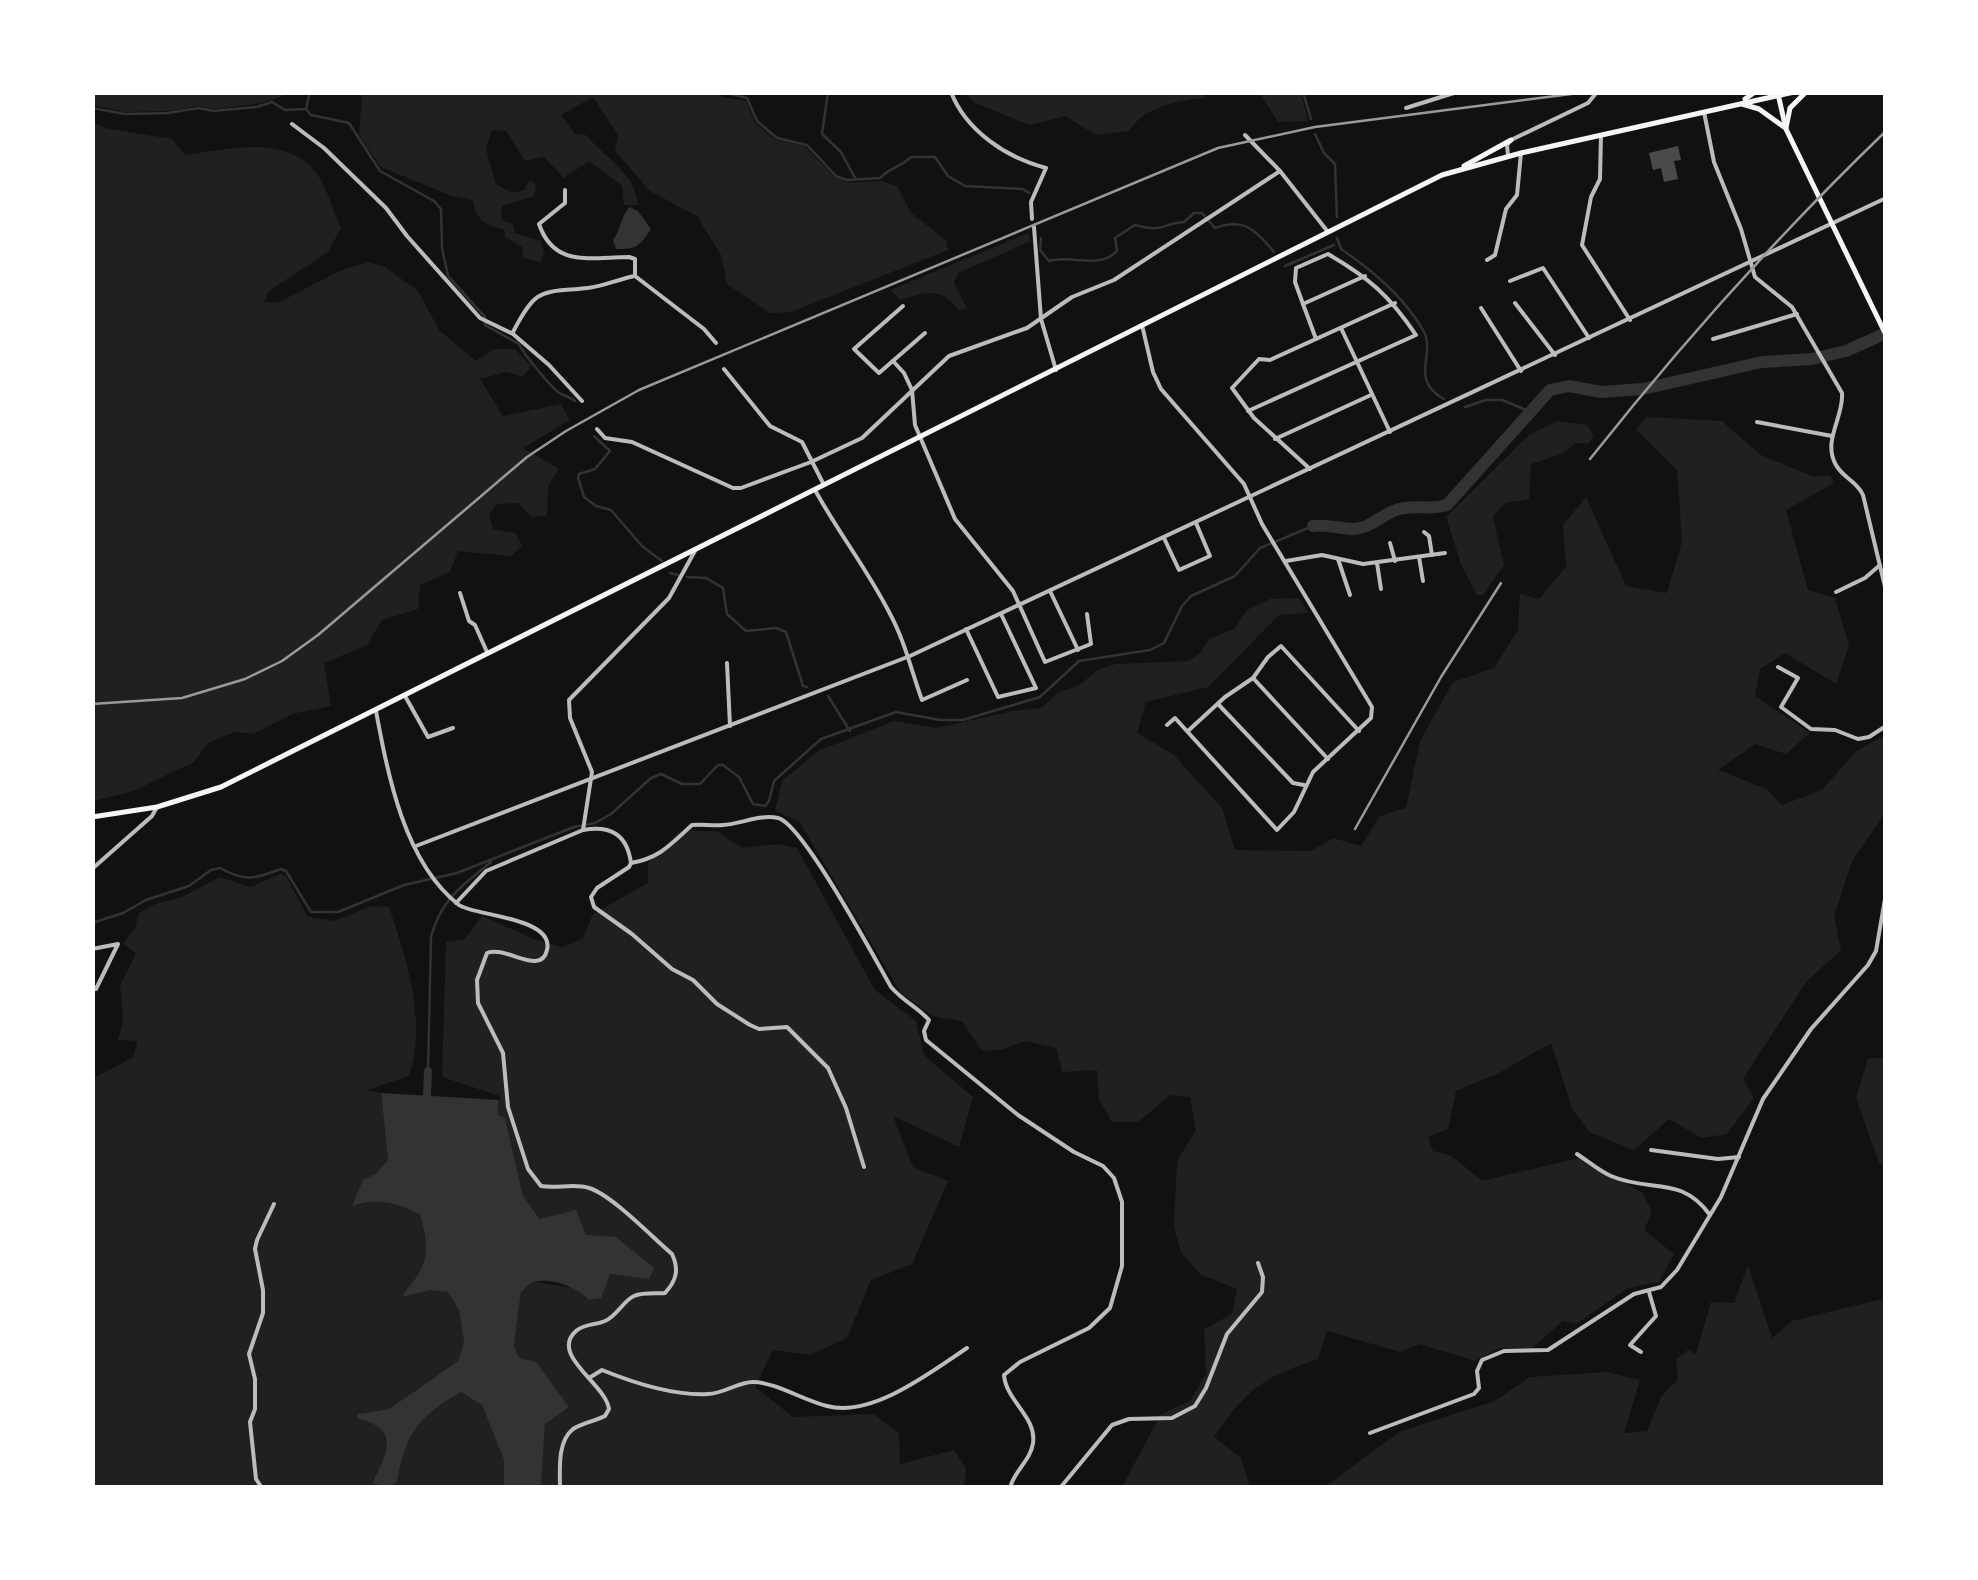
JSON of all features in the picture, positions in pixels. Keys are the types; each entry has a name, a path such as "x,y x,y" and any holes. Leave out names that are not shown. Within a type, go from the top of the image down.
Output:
{"highway":[{"path":"1738,103 1755,92"},
{"path":"92,817 157,807 221,788 1462,168 1794,92"},
{"path":"1786,129 1790,108 1806,92"},
{"path":"1778,94 1786,129 1886,334"},
{"path":"1738,103 1759,109 1786,129"},
{"path":"1462,168 1511,140"}],"street":[{"path":"951,92 958,110 1001,150 1046,168 1031,202 1032,220"},
{"path":"1406,108 1457,92"},
{"path":"1508,156 1511,140 1588,103 1597,92"},
{"path":"1704,111 1714,162 1755,278 1792,307 1842,393 1832,436 1836,465 1863,495 1886,590"},
{"path":"292,124 324,148 386,208 480,318 513,334 582,401"},
{"path":"1245,135 1280,170 1328,232"},
{"path":"1601,135 1600,178 1591,197 1582,245 1630,320"},
{"path":"1487,260 1494,255 1506,210 1517,196 1521,153"},
{"path":"597,429 605,438 632,442 733,488 811,462 862,438 950,356 1027,328 1072,298 1114,280 1280,170"},
{"path":"565,190 566,203 539,224 548,244 577,259 629,256 635,259 634,276"},
{"path":"416,846 910,656 1886,198"},
{"path":"1034,227 1042,319 1056,370"},
{"path":"1248,412 1416,335 1394,303 1365,276 1328,254 1296,268 1294,282 1316,339"},
{"path":"1510,281 1543,268 1590,339"},
{"path":"513,334 534,298 544,292 601,286 634,276"},
{"path":"634,276 704,330 716,344"},
{"path":"1304,304 1365,276"},
{"path":"1310,470 1248,412 1232,388 1259,360 1270,360 1394,303"},
{"path":"1515,303 1555,355"},
{"path":"904,306 854,349 879,373 925,333"},
{"path":"1481,308 1520,371"},
{"path":"1713,339 1797,314"},
{"path":"1142,325 1161,389 1228,463 1252,497 1268,535 1372,708 1372,718 1305,785 1294,812 1277,830 1175,718 1167,725"},
{"path":"1341,328 1390,432"},
{"path":"892,361 904,373 912,390 914,425 962,530 1014,591 1045,662 1091,644 1087,614"},
{"path":"724,369 770,426 802,442 824,485"},
{"path":"1275,439 1372,395"},
{"path":"1757,422 1832,436"},
{"path":"815,490 889,611 910,656 922,700 967,680"},
{"path":"1164,538 1179,570 1210,556 1196,523"},
{"path":"1424,532 1429,536 1432,555"},
{"path":"1390,543 1395,561"},
{"path":"583,830 592,778 570,718 569,700 669,598 696,549"},
{"path":"1286,561 1322,556 1363,564 1445,553"},
{"path":"1419,557 1423,580"},
{"path":"1338,559 1350,595"},
{"path":"1376,562 1381,589"},
{"path":"1836,592 1865,578 1880,565"},
{"path":"1050,591 1078,650"},
{"path":"460,593 469,621 475,625 488,654"},
{"path":"966,629 998,697 1036,688 1001,614"},
{"path":"1188,732 1253,678 1282,646 1359,731"},
{"path":"727,663 730,726"},
{"path":"1778,667 1798,678 1780,707 1811,728 1835,730 1858,739 1886,726"},
{"path":"1253,678 1328,759"},
{"path":"405,696 428,736 453,728"},
{"path":"1218,704 1293,783 1305,785"},
{"path":"376,710 395,800 427,867 465,909 494,912 537,930 547,941 548,950 536,962 502,950 487,952 476,980 478,1003 503,1053 508,1107 528,1170 541,1186 579,1186 601,1194 672,1254 677,1265 676,1276 665,1293 631,1298 614,1316 576,1330 570,1340 574,1362 604,1392 609,1409 605,1416 576,1427 568,1435 561,1452 560,1488"},
{"path":"92,868 152,816 157,807"},
{"path":"631,863 664,852 692,826 760,818 783,820 794,828 821,869 891,987 929,1020 924,1031 926,1040 1018,1115 1074,1152 1095,1160 1114,1178 1122,1202 1124,1241 1118,1288 1110,1308 1089,1328 1020,1362 1004,1375 1005,1384 1028,1419 1034,1440 1010,1488"},
{"path":"453,899 486,872 583,830 601,826 614,831 630,853 631,863 593,893 594,907 750,1025 759,1029 787,1027 828,1068 846,1108 864,1167"},
{"path":"1370,1433 1474,1394 1479,1388 1477,1370 1482,1360 1504,1351 1548,1350 1634,1294 1649,1292 1670,1280 1710,1215 1763,1099 1811,1029 1876,951 1886,893"},
{"path":"92,949 118,944 96,989 92,989"},
{"path":"1651,1150 1739,1157"},
{"path":"1577,1154 1610,1176 1648,1186 1673,1186 1697,1198 1710,1215"},
{"path":"262,1488 256,1479 250,1422 255,1409 255,1379 249,1354 262,1312 263,1290 255,1249 274,1204"},
{"path":"1060,1488 1112,1425 1128,1420 1172,1418 1195,1406 1227,1334 1259,1300 1264,1281 1258,1263"},
{"path":"1641,1352 1630,1344 1656,1316 1649,1292"},
{"path":"589,1378 602,1370 625,1380 701,1394 752,1382 828,1407 852,1408 882,1399 967,1348"}],"shaded area":[{"path":"93,92 286,93 256,104 215,109 199,106 124,112 93,105"},
{"path":"1204,92 1205,98 1153,110 1129,131 1096,135 1065,116 1029,125 973,102 965,93"},
{"path":"362,93 718,93 746,101 755,123 776,140 804,146 834,176 849,183 881,181 897,186 911,213 946,240 948,250 791,312 770,313 727,284 721,255 697,216 650,191 615,151 618,135 593,97 561,115 575,134 586,135 626,175 638,205 624,205 622,186 589,161 564,178 544,157 525,161 506,131 492,130 486,149 496,184 512,193 524,190 530,180 536,186 534,196 502,206 501,220 513,224 515,233 541,241 541,263 523,257 522,247 505,237 505,230 483,221 473,200 452,196 381,167 359,135"},
{"path":"1260,93 1301,93 1308,121 1278,122"},
{"path":"93,122 105,128 172,139 185,155 253,147 286,152 301,159 318,176 341,228 328,252 269,291 264,302 277,303 342,270 369,262 385,267 418,291 439,330 476,361 494,349 515,349 531,366 523,377 506,372 480,379 503,416 561,404 570,420 523,448 559,469 548,486 547,515 532,517 518,503 497,504 489,514 493,529 516,533 522,546 511,556 458,551 450,572 420,585 418,609 382,620 367,645 324,663 331,706 292,714 253,734 236,732 209,742 194,762 133,791 93,801"},
{"path":"630,207 638,211 651,229 637,245 616,249 613,240"},
{"path":"1028,233 1031,241 958,273 954,283 967,309 959,310 939,294 926,293 901,300 890,290"},
{"path":"1646,417 1722,421 1761,455 1812,476 1830,476 1834,483 1786,510 1808,590 1835,598 1849,646 1836,684 1785,653 1760,669 1755,696 1810,733 1786,754 1755,744 1718,770 1766,789 1782,805 1822,790 1856,751 1885,735 1885,813 1852,861 1834,916 1841,950 1806,982 1743,1079 1754,1098 1727,1134 1702,1138 1669,1119 1634,1150 1589,1132 1572,1108 1551,1043 1499,1073 1456,1091 1448,1129 1428,1137 1433,1151 1452,1156 1482,1181 1579,1158 1643,1193 1652,1212 1644,1230 1674,1254 1659,1282 1628,1288 1576,1324 1563,1321 1531,1349 1499,1348 1475,1361 1420,1344 1400,1352 1327,1331 1318,1359 1283,1372 1258,1387 1236,1407 1214,1437 1241,1458 1250,1487 1122,1487 1161,1414 1190,1401 1206,1374 1204,1329 1232,1314 1237,1289 1200,1274 1181,1252 1174,1227 1177,1161 1196,1130 1190,1097 1170,1095 1138,1122 1112,1122 1099,1100 1097,1070 1062,1072 1056,1048 1026,1041 1000,1050 982,1051 962,1021 933,1016 901,993 799,821 775,811 782,781 818,751 894,721 936,728 1041,708 1099,669 1116,664 1188,661 1200,653 1209,639 1234,629 1247,610 1270,599 1299,598 1308,613 1279,615 1208,687 1146,702 1137,733 1173,754 1222,808 1235,850 1311,851 1333,838 1361,846 1380,816 1406,808 1420,741 1453,682 1494,668 1518,630 1520,594 1539,599 1566,567 1563,525 1586,497 1626,586 1667,593 1682,541 1677,470 1636,430"},
{"path":"1557,421 1587,425 1594,435 1588,444 1575,443 1564,453 1531,464 1529,499 1505,503 1493,517 1504,565 1483,595 1477,595 1461,564 1446,517 1529,435"},
{"path":"680,831 717,831 742,848 778,844 797,848 875,990 916,1021 924,1055 973,1097 959,1147 893,1116 913,1167 948,1181 912,1264 871,1280 847,1338 810,1355 773,1350 755,1387 793,1417 873,1414 899,1433 900,1464 954,1450 966,1468 964,1487 541,1487 545,1424 514,1345 521,1292 535,1282 579,1289 609,1274 649,1279 616,1237 591,1238 541,1219 523,1197 505,1118 498,1115 500,1096 442,1077 446,942 465,939 482,916 536,940 563,947 583,938 593,914 648,883 648,863"},
{"path":"280,874 286,876 308,917 335,921 370,906 389,907 412,991 416,1034 409,1076 368,1090 381,1093 388,1160 353,1205 388,1202 420,1215 426,1239 425,1258 403,1294 405,1297 430,1290 448,1291 459,1310 464,1342 458,1361 389,1409 358,1414 379,1428 386,1442 372,1482 388,1487 397,1482 416,1428 461,1392 482,1405 504,1460 504,1487 93,1488 93,1079 133,1057 138,1041 118,1040 123,1021 120,985 136,954 123,943 135,929 139,913 153,905 184,896 220,877 251,887"},
{"path":"1886,1057 1885,1166 1879,1163 1856,1098 1868,1059"},
{"path":"381,1093 499,1100 498,1115 505,1118 523,1196 540,1219 576,1210 586,1235 616,1237 654,1268 649,1279 610,1274 601,1298 589,1300 572,1288 549,1281 535,1282 521,1292 514,1345 519,1358 536,1362 569,1407 545,1424 541,1487 504,1487 504,1460 482,1405 461,1392 416,1428 397,1482 388,1487 372,1483 387,1443 380,1428 357,1418 357,1414 389,1409 458,1361 464,1342 459,1310 448,1292 430,1290 404,1297 425,1258 426,1239 420,1215 387,1203 352,1206 363,1180 376,1174 388,1160"},
{"path":"1748,1265 1772,1338 1792,1321 1882,1299 1885,1288 1885,1487 1324,1487 1401,1431 1495,1401 1530,1377 1606,1372 1640,1380 1624,1433 1647,1431 1661,1397 1678,1379 1676,1359 1688,1350 1696,1354 1711,1302 1734,1303"}],"building":[{"path":"1678,146 1681,160 1674,161 1678,179 1664,182 1661,168 1653,170 1649,153"}],"waterway":[{"path":"310,92 306,109 311,115 349,123 380,171 434,201 441,209 442,248 448,276 485,317 485,325 519,344 551,386 575,401"},
{"path":"723,92 747,98 757,121 777,138 807,145 836,176 847,180 880,178 911,157 935,157 948,176 965,186 1023,189 1029,193"},
{"path":"828,92 822,134 841,152 855,178"},
{"path":"1303,92 1311,119"},
{"path":"92,108 125,114 168,113 257,107 272,102 285,110 306,109"},
{"path":"1315,134 1324,153 1335,164 1337,217"},
{"path":"1041,238 1040,250 1049,261 1102,260 1117,251 1115,238 1135,225 1157,228 1202,213 1215,228 1234,224 1249,228 1274,252"},
{"path":"1337,238 1341,249 1407,306 1423,330 1427,348 1425,375 1433,391 1444,399"},
{"path":"1285,266 1334,245"},
{"path":"1313,526 1360,528 1399,509 1447,505 1550,390 1569,386 1601,392 1643,389 1762,362 1812,359 1846,351 1886,333"},
{"path":"1465,407 1502,400 1529,411"},
{"path":"594,436 610,451 595,469 579,474 584,497 611,510 642,546 662,561"},
{"path":"92,923 189,886 220,868 250,878 281,869 311,912 338,912 404,885 457,873 574,827 595,823 661,774 682,784 700,784 718,765 723,765 739,777 753,804 765,806 774,781 821,739 896,712 963,720 1040,697 1079,661 1150,650 1164,643 1191,596 1235,576 1260,548 1313,526"},
{"path":"670,573 678,575"},
{"path":"687,577 706,578 723,588 727,614 746,631 776,628 786,632 803,686 807,687"},
{"path":"828,696 850,731"},
{"path":"428,1071 431,937 447,903 491,862"},
{"path":"427,1095 428,1071"}],"railway":[{"path":"92,704 182,698 245,679 282,661 318,635 527,457 639,390 1218,148 1315,127 1587,92"},
{"path":"1590,459 1732,290 1886,131"},
{"path":"1355,829 1441,677 1501,583"}]}
